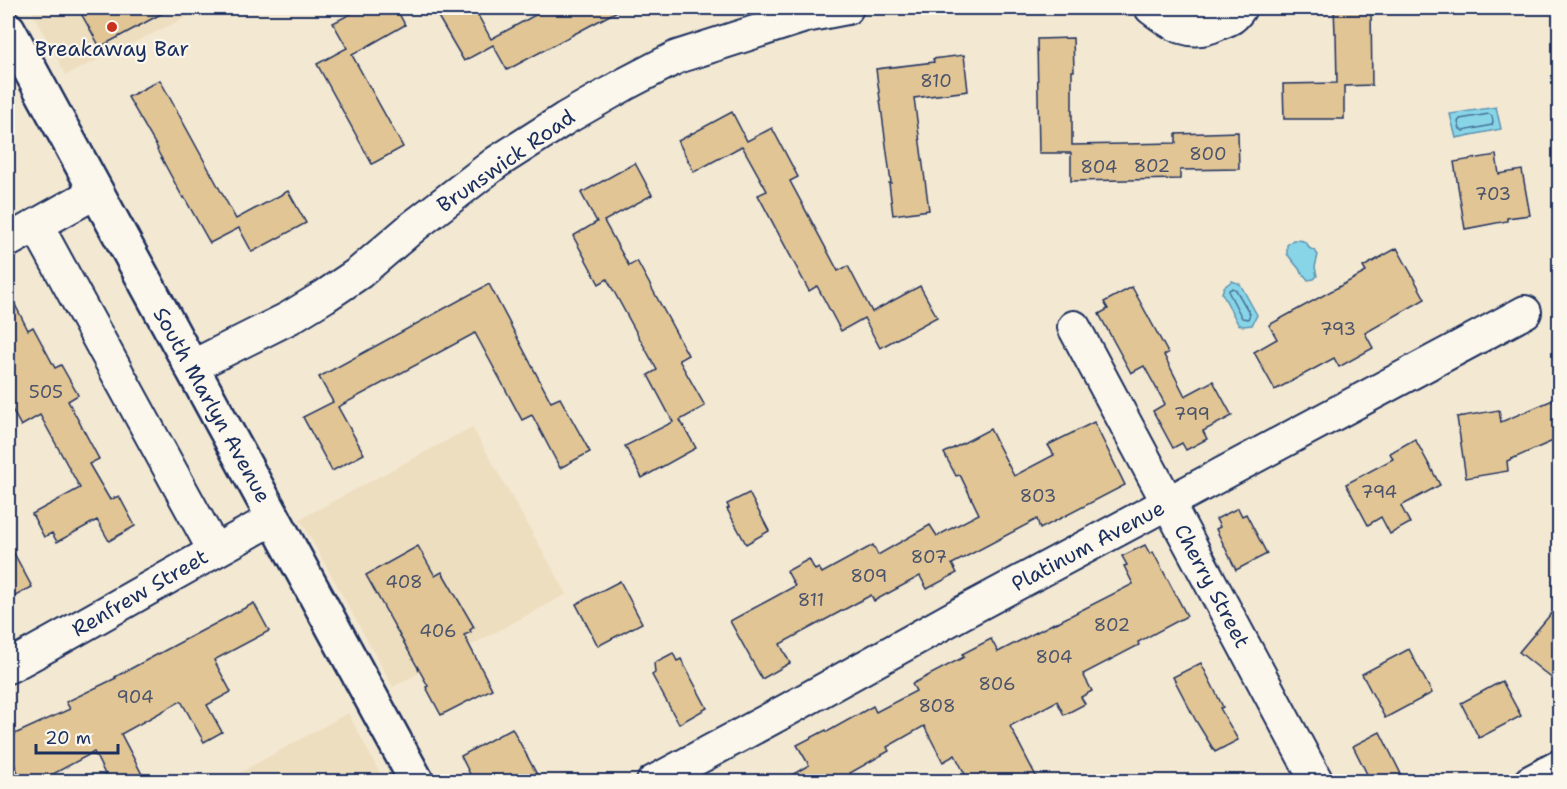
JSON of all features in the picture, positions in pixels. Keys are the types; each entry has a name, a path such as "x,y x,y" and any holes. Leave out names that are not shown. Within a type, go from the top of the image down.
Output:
{"street":[{"name":"Brunswick Road","path":"191,368 289,318 325,296 359,273 414,226 497,162 627,83 677,57 806,16 847,8"},
{"path":"1152,8 1191,31 1208,29 1235,16 1240,8"},
{"name":"South Marlyn Avenue","path":"8,29 417,782"},
{"path":"8,242 96,192"},
{"path":"36,226 214,550"},
{"name":"Platinum Avenue","path":"653,782 960,614 1525,312"},
{"name":"Cherry Street","path":"1074,327 1317,782"},
{"name":"Renfrew Street","path":"8,668 142,594 214,550 273,519"}],"shaded area":[{"path":"30,8 206,8 66,75"},
{"path":"472,427 567,594 393,687 300,519"},
{"path":"348,713 384,781 225,781"}],"water":[{"path":"1496,107 1501,129 1456,138 1450,114"},
{"path":"1293,240 1305,242 1318,255 1315,267 1317,276 1314,279 1308,280 1287,254 1287,245"},
{"path":"1232,281 1240,284 1257,315 1252,325 1238,324 1222,293 1224,287"}],"building":[{"name":"Breakaway Bar","path":"78,8 172,8 100,47"},
{"path":"362,8 396,8 405,25 352,55 403,147 372,164 317,64 347,48 333,23"},
{"path":"433,8 474,8 491,39 548,8 623,8 507,70 493,45 464,61"},
{"path":"1334,8 1371,8 1372,85 1344,86 1344,119 1284,119 1283,84 1337,83"},
{"path":"1073,38 1072,145 1176,143 1176,134 1238,132 1239,169 1180,170 1180,179 1071,181 1071,153 1039,153 1037,39"},
{"path":"964,55 968,91 914,98 929,210 893,215 876,69 934,62 933,59"},
{"path":"160,80 236,219 288,191 306,223 252,252 239,228 210,243 128,97"},
{"path":"732,112 747,141 772,128 798,177 790,181 838,271 848,266 872,312 920,286 937,317 880,348 864,318 841,331 817,286 809,291 758,195 767,191 742,146 694,172 678,141"},
{"path":"1496,155 1499,174 1522,170 1530,215 1507,218 1507,221 1465,229 1454,162"},
{"path":"635,163 652,195 604,221 629,266 637,261 688,355 679,360 705,406 680,420 696,448 642,478 625,446 673,422 648,375 657,370 607,279 599,284 573,236 597,222 581,193"},
{"path":"1397,248 1425,299 1365,333 1373,348 1339,367 1334,358 1275,390 1254,352 1277,339 1269,325 1366,272 1363,267"},
{"path":"489,284 551,402 560,398 590,452 560,468 532,415 522,420 475,333 338,407 364,454 332,471 303,417 333,402 319,377"},
{"path":"1132,287 1168,353 1164,355 1185,396 1213,381 1232,416 1203,431 1207,439 1186,450 1182,443 1173,448 1153,411 1165,404 1144,366 1131,373 1099,314 1108,309 1104,302"},
{"path":"8,291 28,330 33,327 55,368 61,365 78,395 68,401 99,459 89,464 110,500 119,496 135,526 109,541 97,520 57,542 52,533 44,537 32,514 80,488 40,415 21,426 8,402"},
{"path":"1560,397 1560,438 1507,461 1508,471 1466,478 1457,417 1499,410 1501,422"},
{"path":"1094,422 1125,485 1040,529 1037,519 952,564 957,573 927,589 920,576 874,601 871,595 780,644 790,663 762,679 730,621 795,586 787,571 809,559 815,570 819,568 822,573 873,545 878,555 930,525 937,536 979,514 960,475 956,476 944,453 990,429 1014,476 1054,455 1048,445"},
{"path":"1415,439 1440,485 1401,506 1410,523 1390,534 1381,517 1368,525 1346,484 1393,459 1390,453"},
{"path":"749,493 769,531 746,544 727,509 729,508 727,504"},
{"path":"1238,508 1242,516 1246,514 1267,554 1236,570 1216,529 1220,527 1216,519"},
{"path":"8,542 32,587 8,600"},
{"path":"1145,545 1150,554 1153,552 1187,616 1138,642 1139,645 1083,674 1092,691 1081,697 1085,704 1064,715 1057,701 1010,726 1039,782 969,782 955,755 943,762 924,726 887,747 889,751 850,773 855,782 780,782 809,765 797,745 826,730 827,732 873,706 876,712 916,691 912,684 964,657 962,654 991,639 998,652 1133,584 1122,556"},
{"path":"418,546 435,576 442,572 474,627 470,630 471,632 464,635 492,689 441,715 426,687 428,686 366,575"},
{"path":"620,581 642,623 598,646 576,604"},
{"path":"254,603 269,631 214,660 231,692 207,705 222,732 204,742 181,701 121,734 146,782 109,782 94,752 51,775 54,782 22,782 8,749 8,737 70,709 66,702 116,678"},
{"path":"1560,603 1560,685 1519,652"},
{"path":"1409,649 1432,693 1385,718 1362,674"},
{"path":"673,653 677,661 681,659 707,708 679,724 652,675 655,673 654,663"},
{"path":"1201,663 1223,707 1220,708 1238,740 1215,752 1173,677"},
{"path":"1502,681 1521,716 1479,738 1461,703"},
{"path":"512,728 541,782 474,782 461,756"},
{"path":"1380,732 1405,782 1371,782 1353,746"}],"place":[{"name":"Breakaway Bar","path":"112,27"}]}
